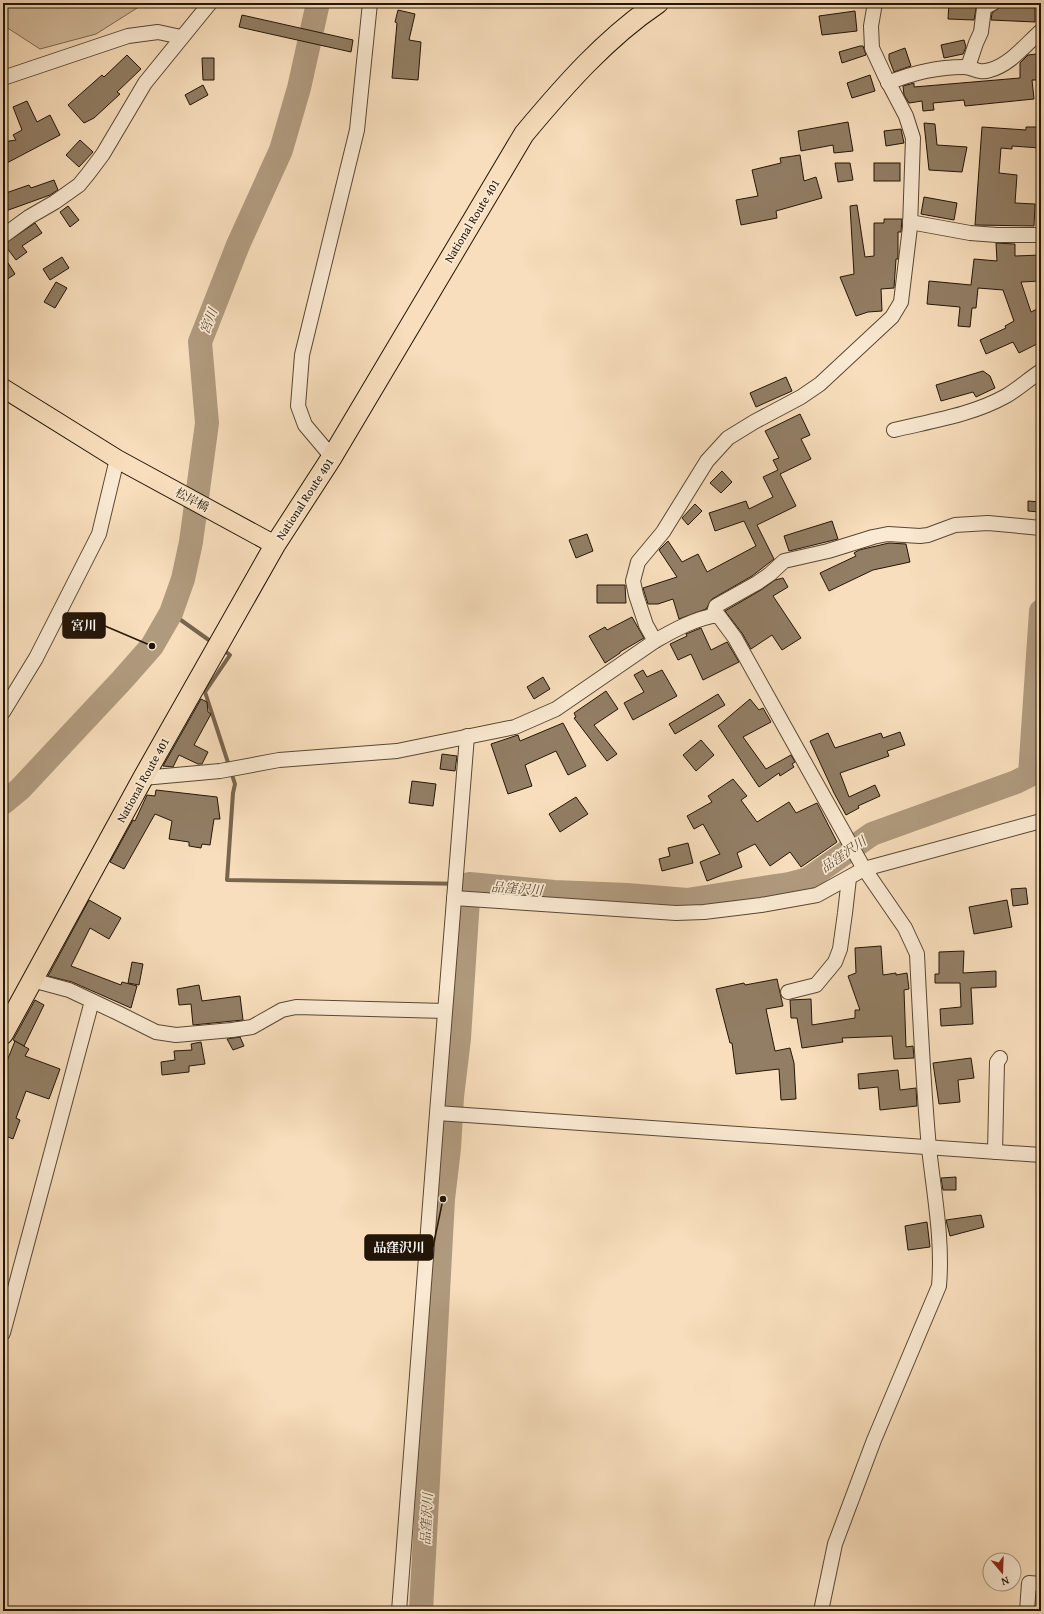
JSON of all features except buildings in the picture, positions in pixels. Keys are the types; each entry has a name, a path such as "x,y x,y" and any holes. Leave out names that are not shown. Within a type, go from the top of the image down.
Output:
{"highway":[{"name":"National Route 401","path":"3,1034 143,778 268,541 332,457 524,134 560,91 594,56 637,17 658,3"}],"main road":[{"name":"松岸橋","path":"3,388 120,461 268,541"}],"street":[{"path":"3,236 55,202 83,180 103,154 145,83 210,3"},
{"path":"332,457 305,425 298,406 302,355 357,130 370,3"},
{"path":"655,641 646,625 636,595 633,581 638,562 663,532 707,461 728,438 820,384 892,317 901,302 910,222 913,138 906,116 888,83 872,48 871,26 875,3"},
{"path":"968,67 981,32 984,8 993,3"},
{"path":"888,83 903,77 946,67 968,67 978,72 991,70 1003,65 1041,30"},
{"path":"3,78 128,36 158,32 181,37"},
{"path":"910,222 970,233 997,236 1041,235"},
{"path":"894,430 966,413 1006,396 1041,371"},
{"path":"3,712 36,658 99,534 120,461"},
{"path":"713,616 716,606 757,583 770,574 784,561 828,551 873,537 888,534 920,536 928,535 955,525 988,523 1041,528"},
{"path":"143,778 220,771 279,760 397,751 515,727 556,709 655,641 694,622 718,615 735,638 864,869 905,928 916,954 929,1147 938,1224 940,1269 939,1286 874,1440 835,1544 821,1611"},
{"path":"399,1611 467,736"},
{"path":"454,898 676,913 704,912 761,905 817,894 864,869 1041,821"},
{"path":"788,992 816,985 835,962 840,949 849,890 849,878"},
{"path":"32,980 69,990 156,1032 176,1035 252,1027 282,1010 296,1008 336,1007 445,1011"},
{"path":"3,1333 92,1001"},
{"path":"995,1152 997,1062 1000,1058"},
{"path":"437,1113 1041,1156"},
{"path":"1027,1611 1029,1584 1041,1584"}],"shaded area":[{"path":"3,3 145,3 96,34 40,49 3,25"}],"waterway":[{"name":"宮川","path":"3,803 20,789 122,680 152,646 171,613 183,579 191,542 207,423 200,342 238,245 281,150 299,88 318,3"},
{"name":"品窪沢川","path":"421,1611 443,1199 459,1038 469,884 554,892 627,895 687,900 789,884 808,879 872,834 1016,782 1030,775 1041,611"},
{"path":"171,613 213,643"},
{"path":"222,649 230,655 205,692 235,784 233,793 227,880 469,884"}],"place":[{"name":"宮川","path":"152,646"},
{"name":"品窪沢川","path":"443,1199"}]}
